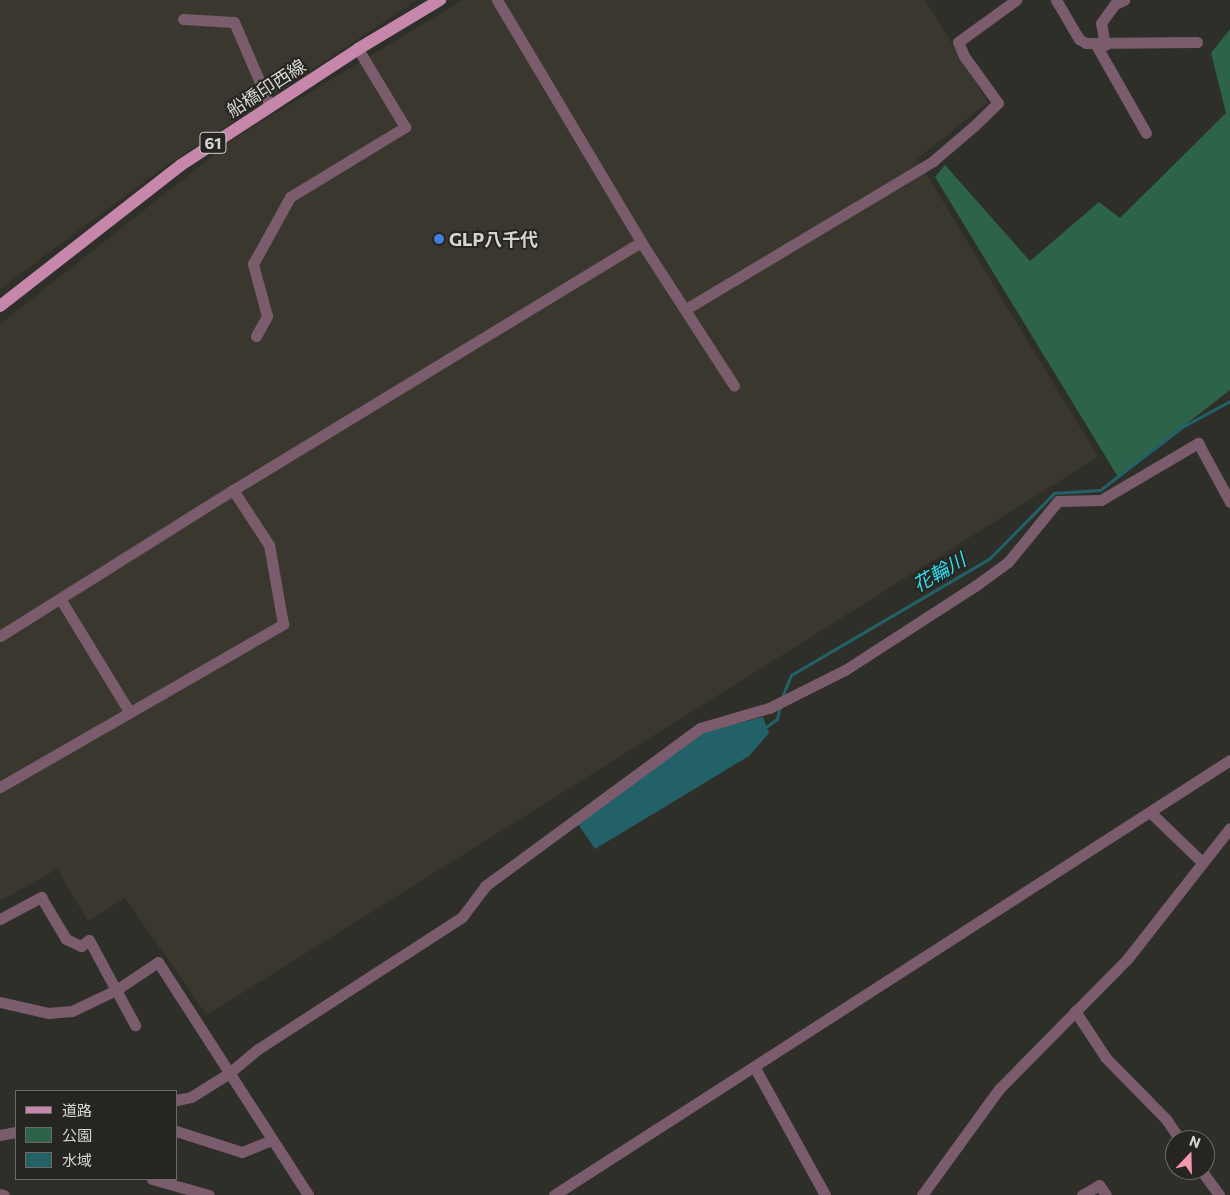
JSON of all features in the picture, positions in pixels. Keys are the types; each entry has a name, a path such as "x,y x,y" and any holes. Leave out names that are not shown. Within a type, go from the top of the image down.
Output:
{"main road":[{"name":"船橋印西線","path":"0,306 181,165 358,49 440,0"}],"street":[{"path":"497,0 641,242 686,308 734,386"},
{"path":"686,308 933,160 974,126 998,103 964,56 958,42 1016,0"},
{"path":"1056,0 1080,39 1100,45 1197,42"},
{"path":"1124,0 1115,4 1102,23 1100,45 1146,133"},
{"path":"183,19 234,22 270,106"},
{"path":"256,336 267,316 252,264 290,197 405,127 358,49"},
{"path":"0,636 61,600 233,490 641,242"},
{"path":"178,1100 191,1097 228,1074 258,1049 462,917 485,886 700,728 769,708 845,670 975,586 1008,562 1058,501 1101,500 1198,443 1230,502"},
{"path":"0,787 283,624 270,545 233,490"},
{"path":"61,600 130,713"},
{"path":"554,1195 755,1068 1230,760"},
{"path":"1150,812 1202,862"},
{"path":"922,1195 999,1089 1128,958 1230,828"},
{"path":"0,919 41,896 66,939 81,946 89,940 135,1025"},
{"path":"0,1002 48,1013 72,1011 116,990 158,962 228,1074 308,1195"},
{"path":"1074,1011 1106,1058 1166,1119 1173,1130"},
{"path":"755,1068 825,1195"},
{"path":"0,1135 15,1132"},
{"path":"178,1132 242,1152 272,1140"},
{"path":"156,1180 209,1195"},
{"path":"1208,1180 1218,1195"},
{"path":"1082,1195 1099,1185 1106,1195"},
{"path":"0,1194 4,1195"}],"shaded area":[{"path":"0,0 417,0 160,170 0,289"},
{"path":"463,0 925,0 988,102 917,159 1098,457 207,1015 125,898 88,921 57,869 0,901 0,324 238,136"}],"green space":[{"path":"1230,29 1230,390 1118,477 935,177 945,165 1030,261 1099,202 1120,218 1226,113 1211,53"}],"water":[{"path":"763,717 769,733 749,756 595,849 578,824 704,732"}],"waterway":[{"name":"花輪川","path":"782,697 791,675 989,559 1054,493 1100,490 1182,427 1230,401"},
{"name":"花輪川","path":"763,729 777,719 780,705"}],"place":[{"name":"GLP八千代","path":"439,239"}]}
